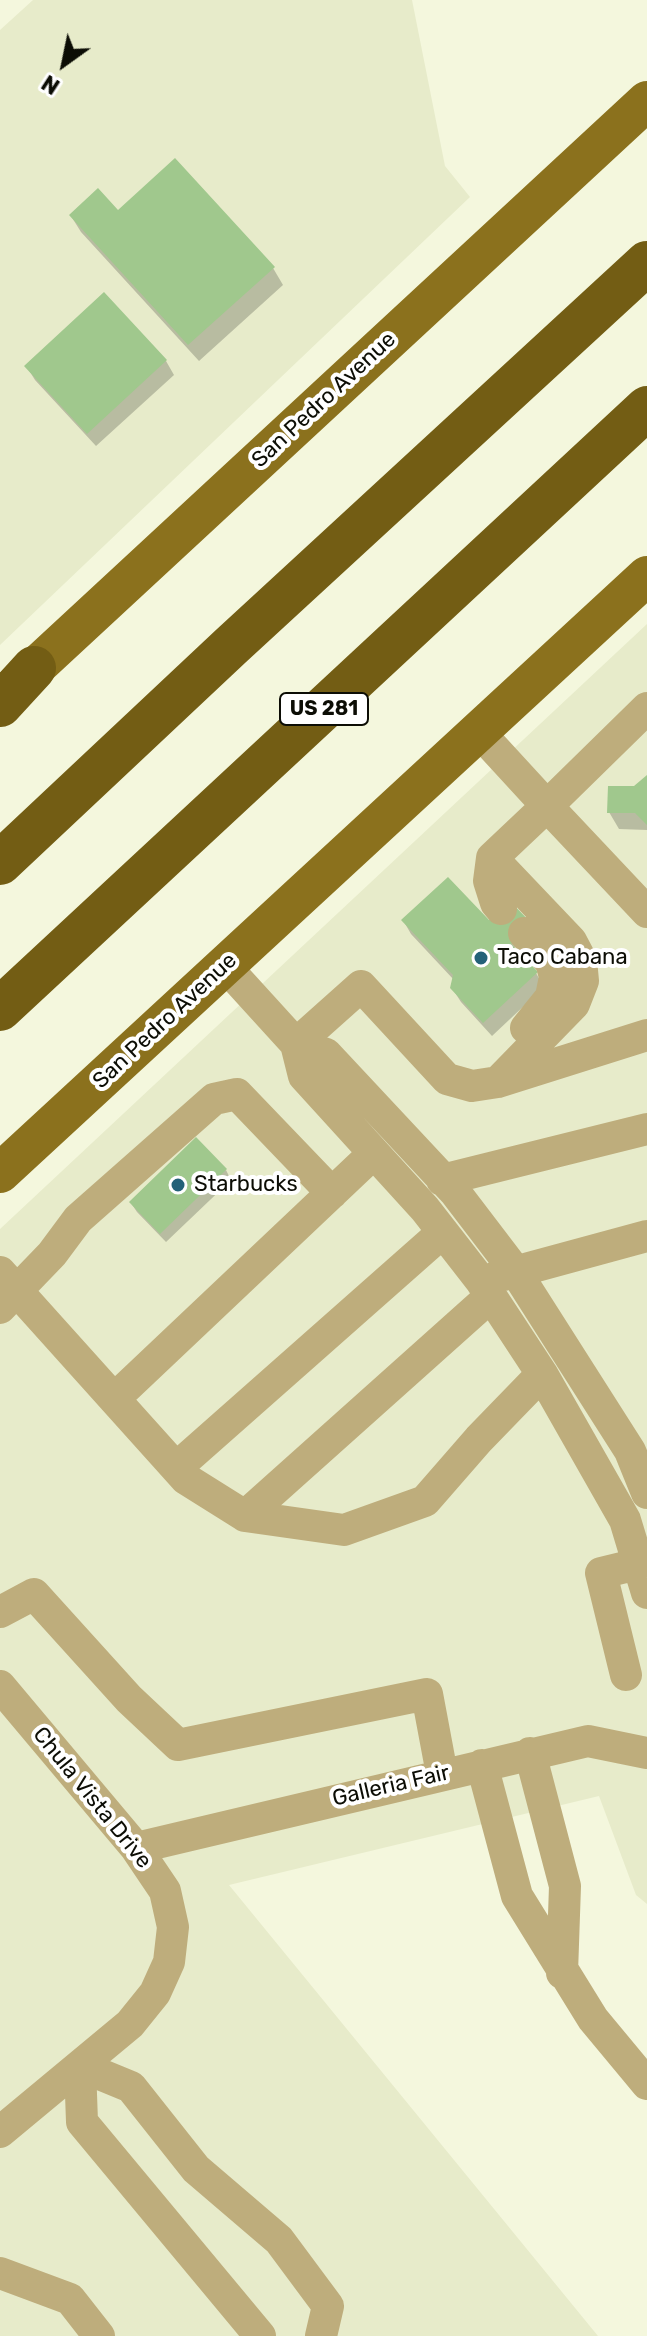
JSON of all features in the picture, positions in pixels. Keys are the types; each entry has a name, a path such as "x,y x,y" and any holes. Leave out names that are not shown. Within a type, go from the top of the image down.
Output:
{"highway":[{"path":"0,863 647,263"},
{"name":"US 281","path":"0,1009 647,408"},
{"path":"0,702 34,668"}],"main road":[{"name":"San Pedro Avenue","path":"34,668 647,101"},
{"name":"San Pedro Avenue","path":"0,1173 647,576"}],"street":[{"path":"501,909 489,881 492,858 647,708"},
{"path":"479,732 647,912"},
{"path":"485,1084 574,1004 583,981 581,960 571,941 492,858"},
{"path":"485,1084 551,997 555,977 551,962 524,933"},
{"path":"225,966 296,1044 304,1076 443,1232 486,1289 542,1374 625,1520 642,1579 601,1573 626,1675"},
{"path":"296,1044 361,986 447,1079 485,1084 647,1035"},
{"path":"296,1044 326,1054 442,1180 516,1272 630,1451 647,1495 617,1507"},
{"path":"332,1193 237,1094 214,1099 78,1219 52,1254 6,1291 114,1399 186,1479 245,1516 344,1530 425,1501 542,1374"},
{"path":"442,1180 647,1129"},
{"path":"114,1399 374,1153"},
{"path":"176,1468 443,1232"},
{"path":"245,1516 486,1289 516,1272 647,1236"},
{"path":"0,1612 34,1594 129,1699 178,1745 427,1694 442,1774"},
{"name":"Chula Vista Drive","path":"0,1686 136,1848 165,1891 173,1927 169,1962 155,1993 130,2024 0,2132"},
{"name":"Galleria Fair","path":"136,1848 588,1741 647,1753"},
{"path":"530,1753 565,1886 562,1973"},
{"path":"482,1765 517,1896 593,2019 647,2084"},
{"path":"260,2336 82,2122 80,2066 131,2087 196,2169 279,2240 328,2306 321,2336"},
{"path":"0,2273 70,2299 99,2336"}],"shaded area":[{"path":"33,0 412,0 445,166 470,197 0,645 0,30"},
{"path":"647,624 647,1904 636,1895 599,1796 229,1885 598,2336 0,2336 0,1229"}],"building":[{"path":"175,158 275,267 188,345 69,215 98,188 118,210"},
{"path":"104,292 167,360 87,434 24,366"},
{"path":"647,775 647,825 635,813 607,813 608,786 634,786"},
{"name":"Taco Cabana","path":"448,877 489,920 510,901 533,925 511,944 538,972 483,1023 450,988 453,975 401,920"},
{"name":"Starbucks","path":"196,1137 227,1169 160,1234 129,1202"}],"place":[{"name":"Taco Cabana","path":"481,958"},
{"name":"Starbucks","path":"178,1185"}]}
